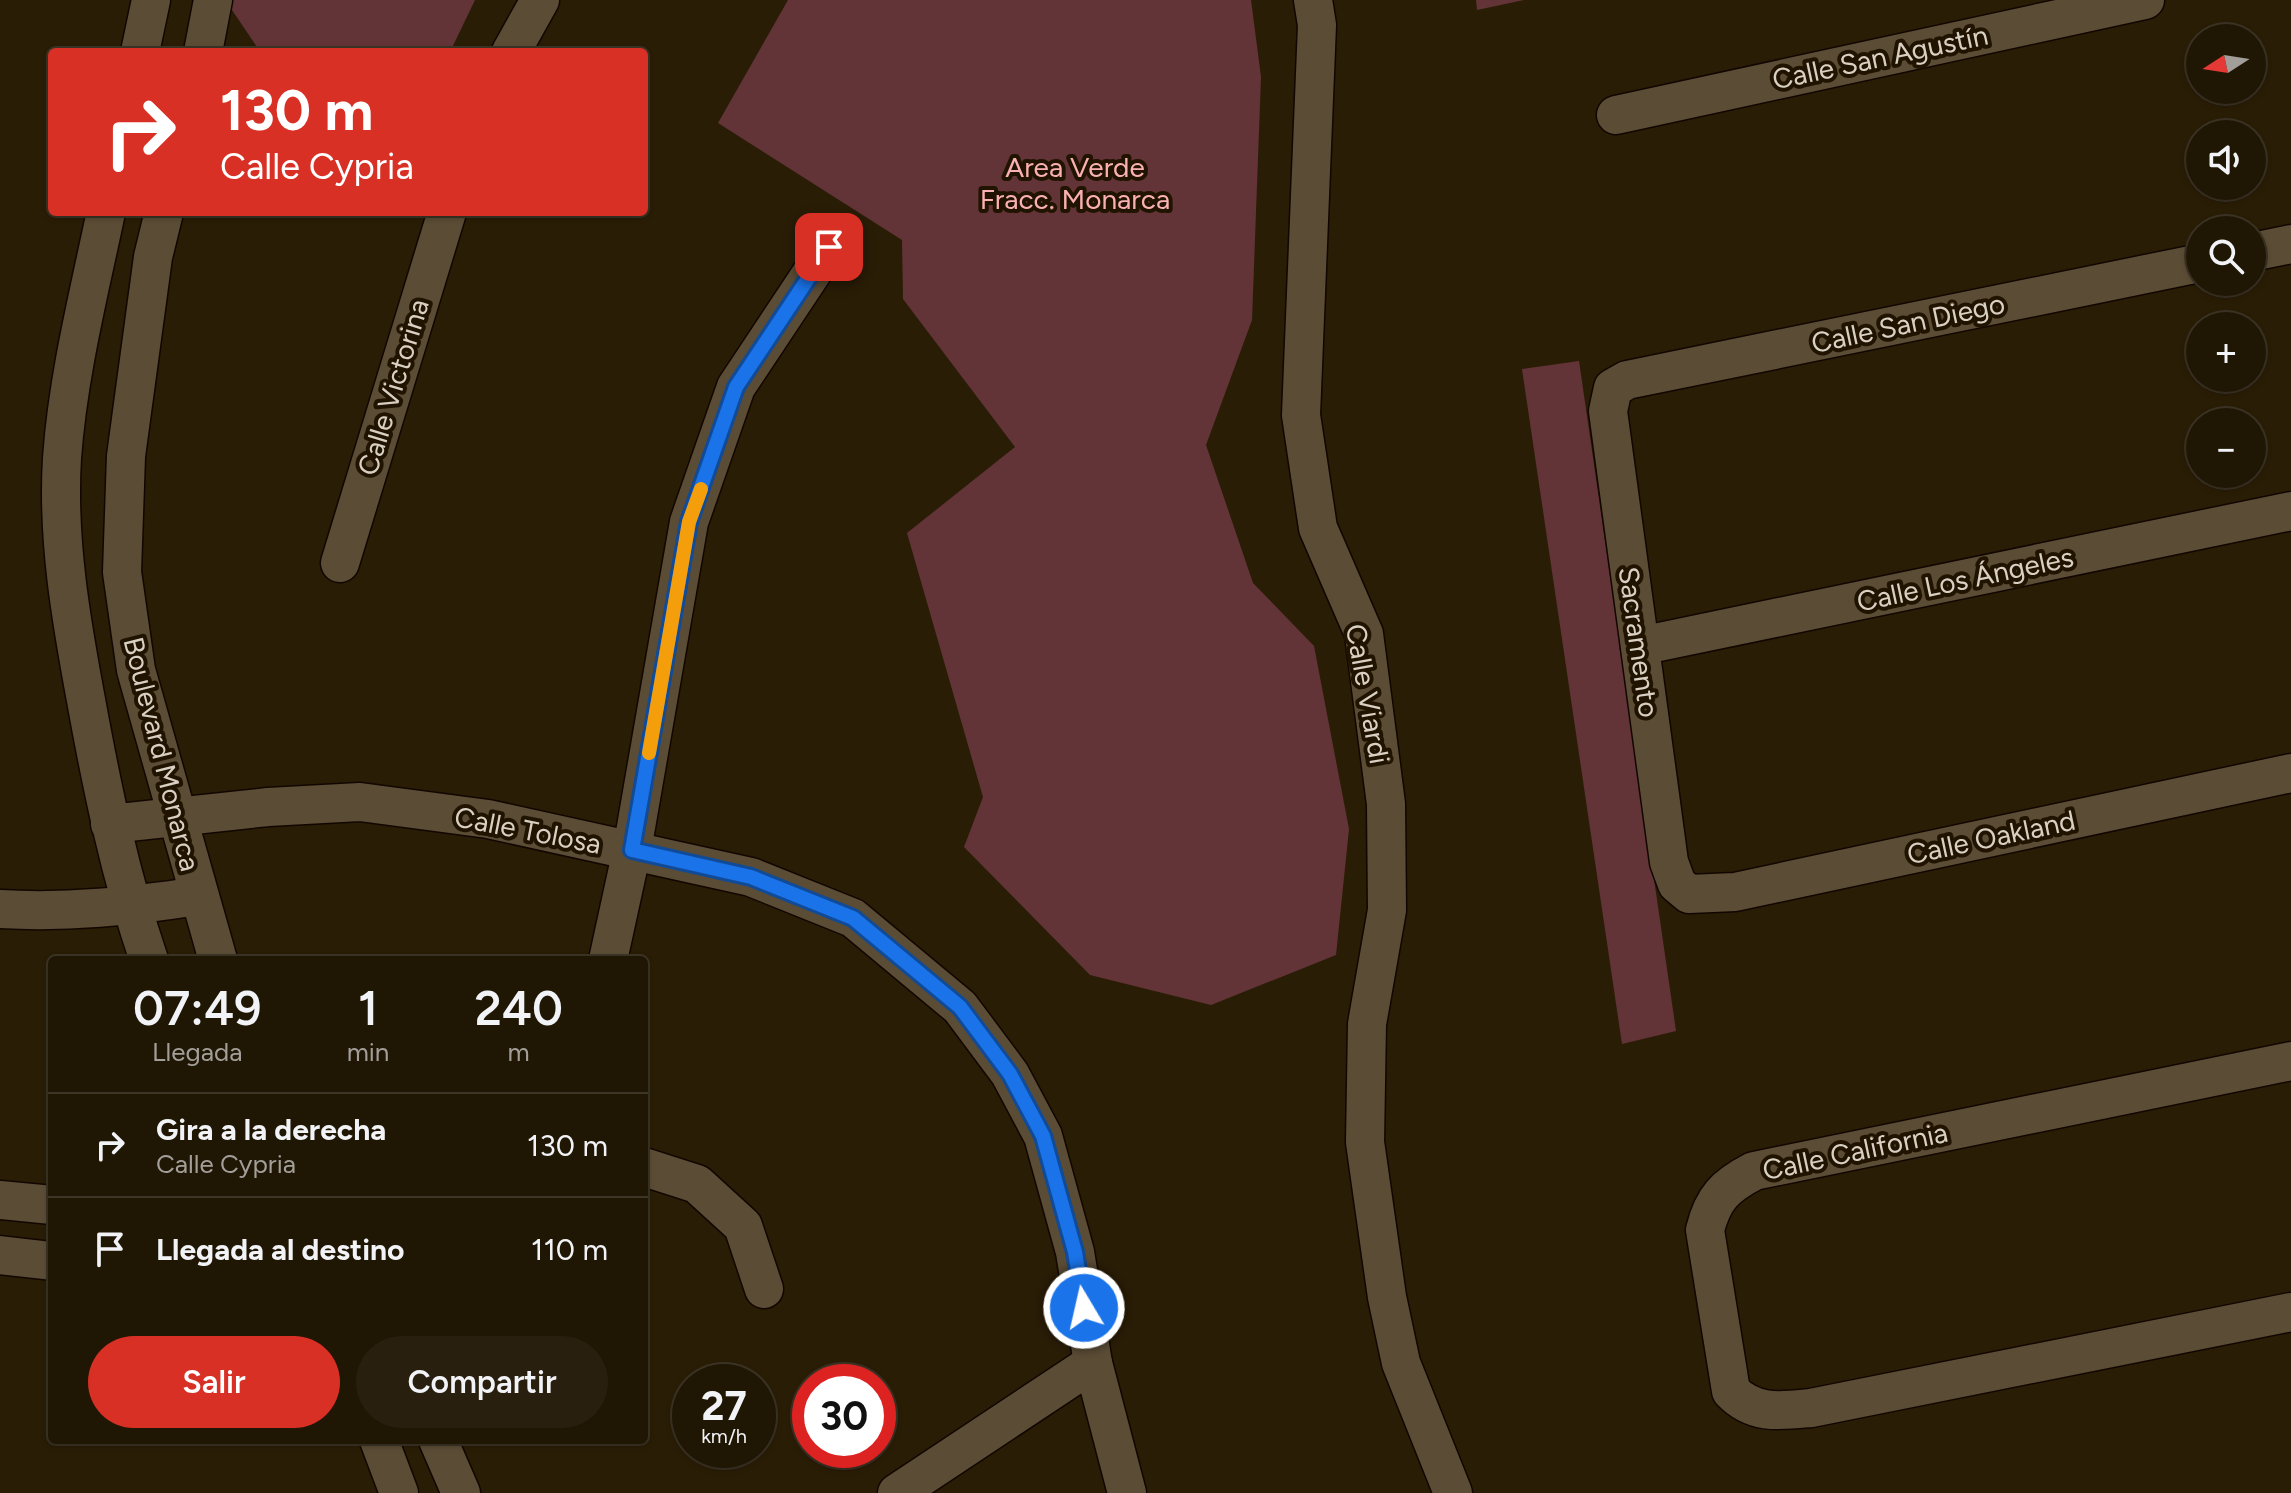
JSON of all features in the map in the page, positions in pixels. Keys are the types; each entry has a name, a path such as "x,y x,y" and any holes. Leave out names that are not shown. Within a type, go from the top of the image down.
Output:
{"street":[{"path":"151,0 153,47"},
{"path":"204,48 213,0"},
{"path":"513,48 540,0"},
{"name":"Calle Viardi","path":"1313,0 1317,25 1301,415 1318,528 1364,634 1386,804 1387,910 1367,1024 1365,1142 1387,1297 1401,1363 1453,1493"},
{"name":"Calle San Agustín","path":"1616,115 2145,0"},
{"name":"Boulevard Monarca","path":"105,216 79,340 62,458 62,550 74,633 110,824 148,956"},
{"name":"Boulevard Monarca","path":"163,216 153,257 126,456 122,572 136,670 217,956"},
{"name":"Calle Victorina","path":"340,563 446,216"},
{"path":"2266,249 2291,244"},
{"path":"609,956 632,850 689,522 736,387 829,247"},
{"name":"Calle San Diego","path":"1616,385 2186,266"},
{"name":"Sacramento","path":"1616,385 1609,394 1608,411 1669,862 1677,884 1689,894"},
{"name":"Calle Los Ángeles","path":"1640,646 2291,511"},
{"name":"Calle Oakland","path":"1689,894 1735,892 2291,773"},
{"name":"Calle Tolosa","path":"110,824 268,807 360,802 488,819 751,877 853,918 960,1007 1010,1074 1043,1136 1075,1252 1093,1363 1127,1493"},
{"path":"0,909 48,912 131,906 198,896"},
{"name":"Calle California","path":"2291,1061 1754,1171 1726,1185 1711,1206 1705,1230 1731,1391 1742,1403 1776,1411 1811,1408 2291,1312"},
{"path":"648,1168 697,1184 743,1226 764,1289"},
{"path":"0,1200 48,1205"},
{"path":"0,1255 48,1261"},
{"path":"897,1493 1093,1363"},
{"path":"381,1444 399,1493"},
{"path":"440,1444 461,1493"}],"green space":[{"path":"232,0 475,0 452,48 258,48 230,7"},
{"name":"Area Verde Fracc. Monarca","path":"788,0 1251,0 1261,77 1252,320 1206,445 1253,583 1314,646 1349,829 1336,955 1211,1005 1090,975 964,847 983,797 907,533 1015,447 903,299 902,240 718,123"},
{"path":"1476,0 1524,0 1477,10"},
{"path":"1579,361 1676,1031 1622,1044 1522,369"}],"slow traffic":[{"path":"649,753 689,522 701,489"}],"route":[{"path":"829,247 736,387 689,522 632,850 751,877 853,918 960,1007 1010,1074 1043,1136 1075,1252 1084,1308"}]}
